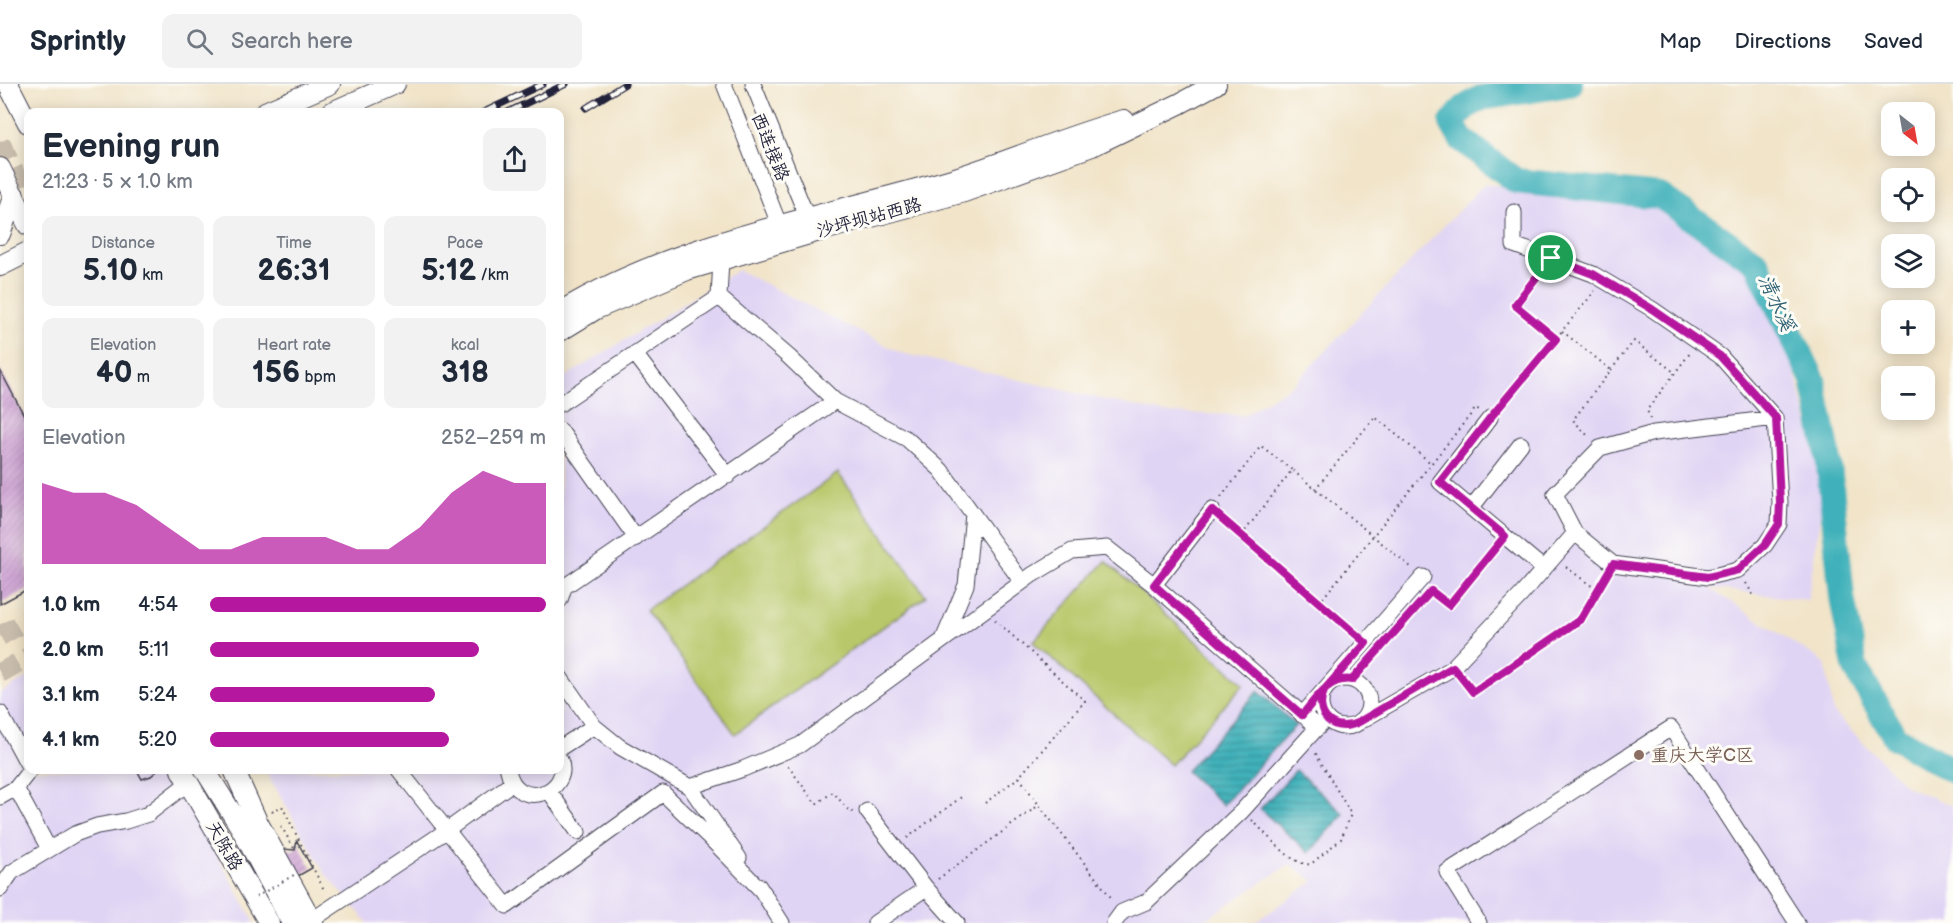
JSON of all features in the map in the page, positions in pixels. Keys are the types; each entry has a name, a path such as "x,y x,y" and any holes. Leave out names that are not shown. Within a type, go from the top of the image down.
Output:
{"main road":[{"path":"8,84 24,115"},
{"path":"274,108 330,84"},
{"path":"341,108 395,84"},
{"name":"沙坪坝站西路","path":"564,329 596,309 687,270 964,192 1092,146 1216,84"},
{"name":"沙坪坝站西路","path":"564,310 621,279 682,256 779,224 956,177 1089,130 1179,104"},
{"path":"0,168 24,217"},
{"path":"0,234 14,195"},
{"path":"0,241 24,228"},
{"path":"0,266 24,254"},
{"path":"208,774 241,828 292,923"},
{"path":"236,774 257,821 312,921"},
{"name":"天陈路","path":"184,776 269,923"}],"street":[{"name":"西连接路","path":"724,84 779,224"},
{"name":"西连接路","path":"753,84 807,217"},
{"path":"1514,212 1514,245 1593,274 1652,309 1720,356 1776,418 1779,524 1765,545 1738,570 1708,577 1613,564 1575,533 1555,494 1600,448 1654,433 1776,418"},
{"path":"719,297 721,260"},
{"path":"564,401 719,297"},
{"path":"719,297 789,357 835,401 907,439 941,470 1022,582"},
{"path":"635,354 728,476"},
{"path":"564,587 835,401"},
{"path":"1490,418 1440,482 1505,536 1549,563"},
{"path":"564,436 636,538"},
{"path":"1472,507 1521,444"},
{"path":"1154,585 1212,510"},
{"path":"943,640 966,585 974,514"},
{"path":"1317,729 1345,727 1359,722 1453,667 1575,533"},
{"path":"690,787 800,745 984,609 1072,551 1107,548 1154,585 1317,729"},
{"path":"1302,715 1423,577"},
{"path":"1118,917 1146,902 1242,811 1317,729 1325,689 1337,680 1345,678 1359,683 1364,688 1369,702 1368,710 1359,722"},
{"path":"564,683 594,726 620,747 690,787 764,893 782,923"},
{"path":"0,713 24,758"},
{"path":"564,745 594,726"},
{"path":"1479,923 1447,872 1671,728 1797,923"},
{"path":"0,797 16,788 27,774"},
{"path":"402,774 507,906 663,793 764,893"},
{"path":"312,921 446,831 510,776 520,791 529,795 540,795 549,791 559,780 560,774"},
{"path":"0,889 12,872 75,834 97,826 148,814 184,776"},
{"path":"16,788 49,849"},
{"path":"549,791 578,832"},
{"path":"867,811 926,888 957,923"},
{"path":"875,923 926,888"}],"path":[{"path":"1551,258 1515,305 1556,339"},
{"path":"1490,418 1604,281"},
{"path":"1563,331 1611,370"},
{"path":"1600,448 1573,420 1634,341 1675,372"},
{"path":"1654,433 1647,410 1691,352"},
{"path":"1315,489 1375,417 1432,464 1320,603"},
{"path":"1366,643 1212,510 1261,446 1423,577"},
{"path":"1242,535 1292,470"},
{"path":"1423,600 1431,591 1449,605 1505,536"},
{"path":"1549,563 1598,590"},
{"path":"1453,667 1473,692 1581,619 1613,564"},
{"path":"1738,570 1755,598"},
{"path":"984,609 1085,701 1019,777 985,803"},
{"path":"1242,811 1295,861 1305,865 1311,864 1341,839 1351,814 1317,729"},
{"path":"779,754 816,804 833,792 850,812 867,811"},
{"path":"1019,777 1118,917"},
{"path":"895,847 964,795"},
{"path":"926,888 1039,805"},
{"path":"272,812 282,806 332,906"},
{"path":"256,897 294,875"}],"shaded area":[{"path":"1484,184 1655,203 1749,270 1792,361 1824,487 1808,600 1709,588 1825,663 1833,712 1907,787 1953,806 1953,923 1254,923 1314,881 1290,864 1200,923 368,923 325,873 267,774 564,774 564,378 738,270 901,353 1164,413 1244,415 1294,384"},
{"path":"24,679 24,774 171,774 255,923 0,923 0,693"}],"green space":[{"path":"838,473 926,596 735,734 646,610"},
{"path":"1106,561 1244,684 1171,765 1033,642"}],"water":[{"path":"1258,691 1296,725 1223,805 1186,771"},
{"path":"1296,770 1344,814 1309,853 1260,809"}],"building":[{"path":"0,370 24,415 24,591 0,604"},
{"path":"139,774 153,774 151,776 142,779"},
{"path":"297,841 312,868 298,876 283,849 295,850"}],"waterway":[{"name":"清水溪","path":"1570,84 1481,98 1464,108 1452,123 1461,139 1516,181 1660,196 1757,263 1813,380 1828,455 1842,597 1855,667 1895,737 1953,771"}],"tunnel":[{"path":"0,142 24,193"},
{"path":"0,636 24,622"},
{"path":"0,673 24,659"}],"railway":[{"path":"492,108 543,84"},
{"path":"516,108 566,84"},
{"path":"586,108 625,84"}],"place":[{"name":"重庆大学C区","path":"1639,755"}],"route":[{"path":"1551,258 1515,305 1556,339 1440,482 1505,536 1449,605 1431,591 1352,680 1345,678 1331,683 1325,689 1302,715 1154,585 1212,510 1366,643 1325,689 1322,695 1322,710 1326,718 1337,726 1345,727 1359,722 1453,667 1473,692 1581,619 1613,564 1672,574 1708,577 1738,570 1765,545 1779,524 1776,418 1763,401 1720,356 1652,309 1593,274 1551,258"}]}
